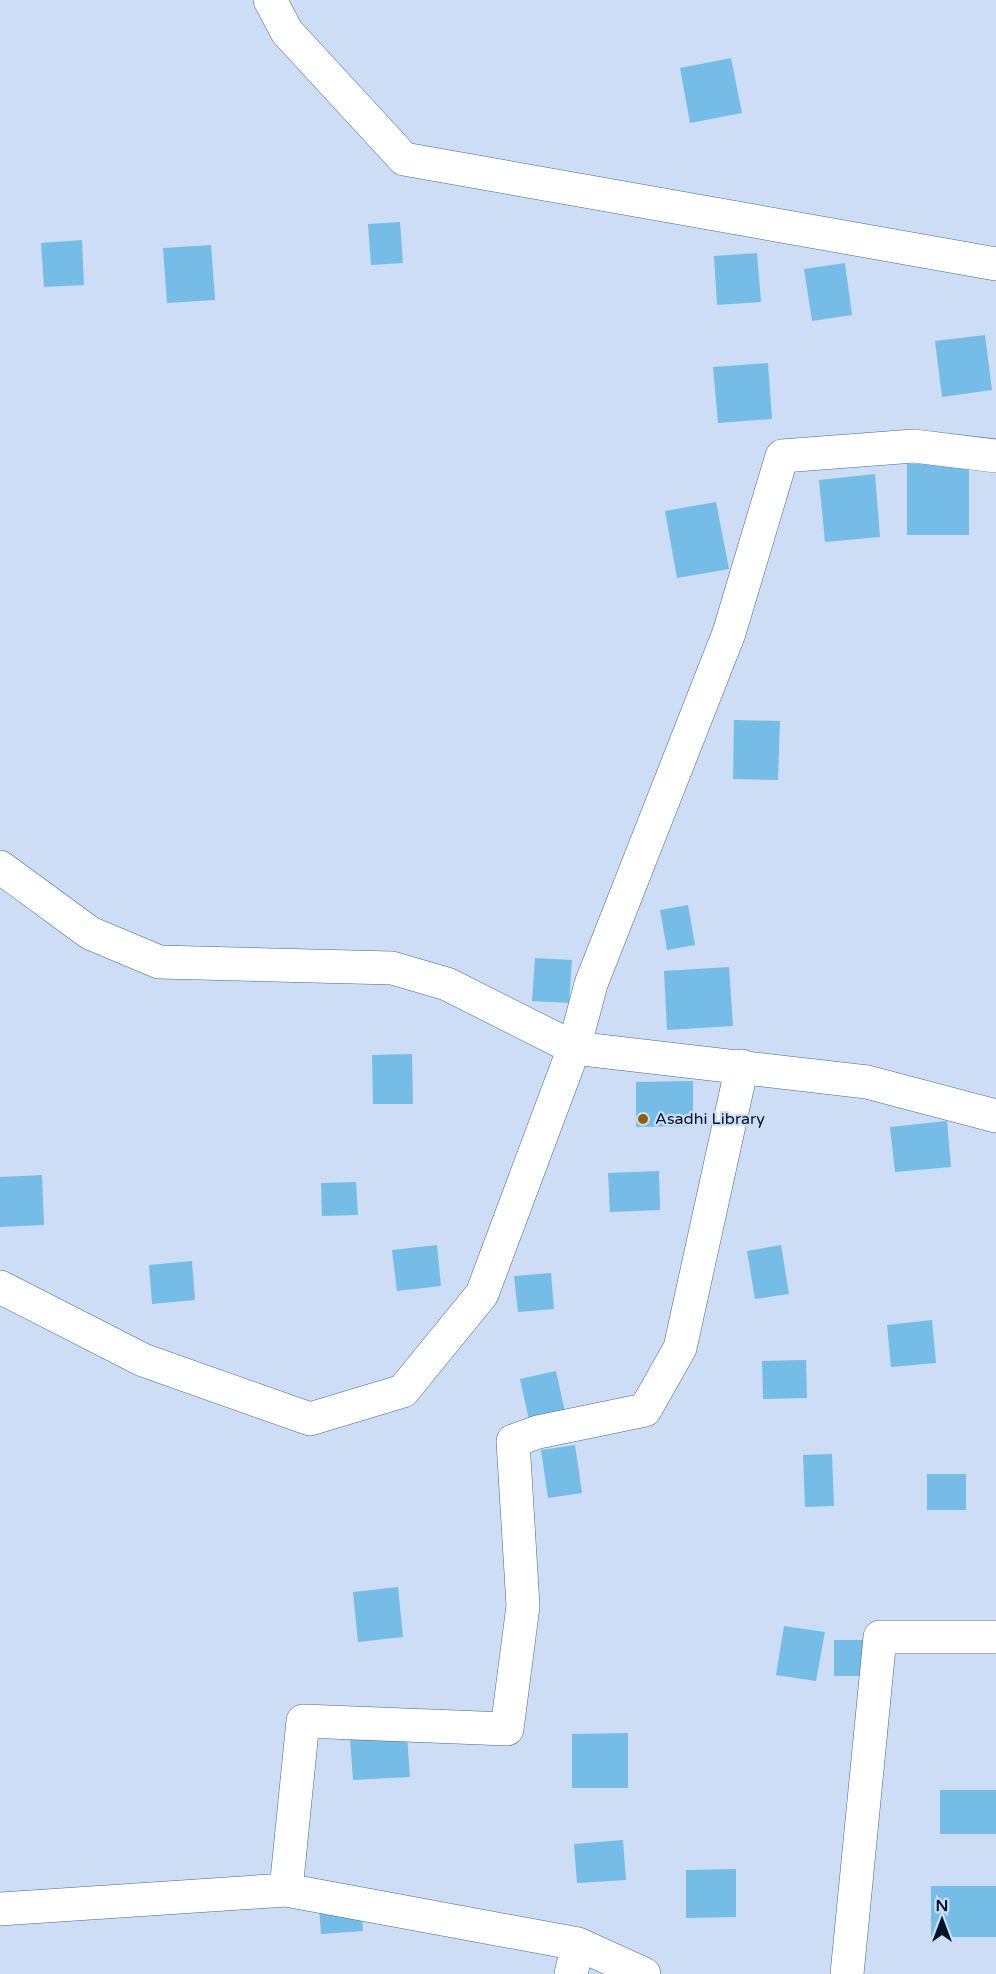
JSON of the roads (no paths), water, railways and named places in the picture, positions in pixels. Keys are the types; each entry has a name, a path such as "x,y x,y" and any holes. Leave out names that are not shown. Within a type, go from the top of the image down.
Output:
{"street":[{"path":"270,0 287,32 404,159 996,264"},
{"path":"0,1287 143,1360 310,1419 403,1391 482,1294 574,1048 591,984 729,633 782,456 914,446 996,456"},
{"path":"0,867 90,933 159,962 392,968 447,984 574,1048 867,1082 996,1116"},
{"path":"286,1890 303,1721 507,1729 523,1606 513,1440 538,1432 645,1410 680,1348 742,1066"},
{"path":"847,1974 880,1637 996,1637"},
{"path":"0,1909 286,1890 644,1974"}],"place":[{"name":"Asadhi Library","path":"643,1119"}]}
